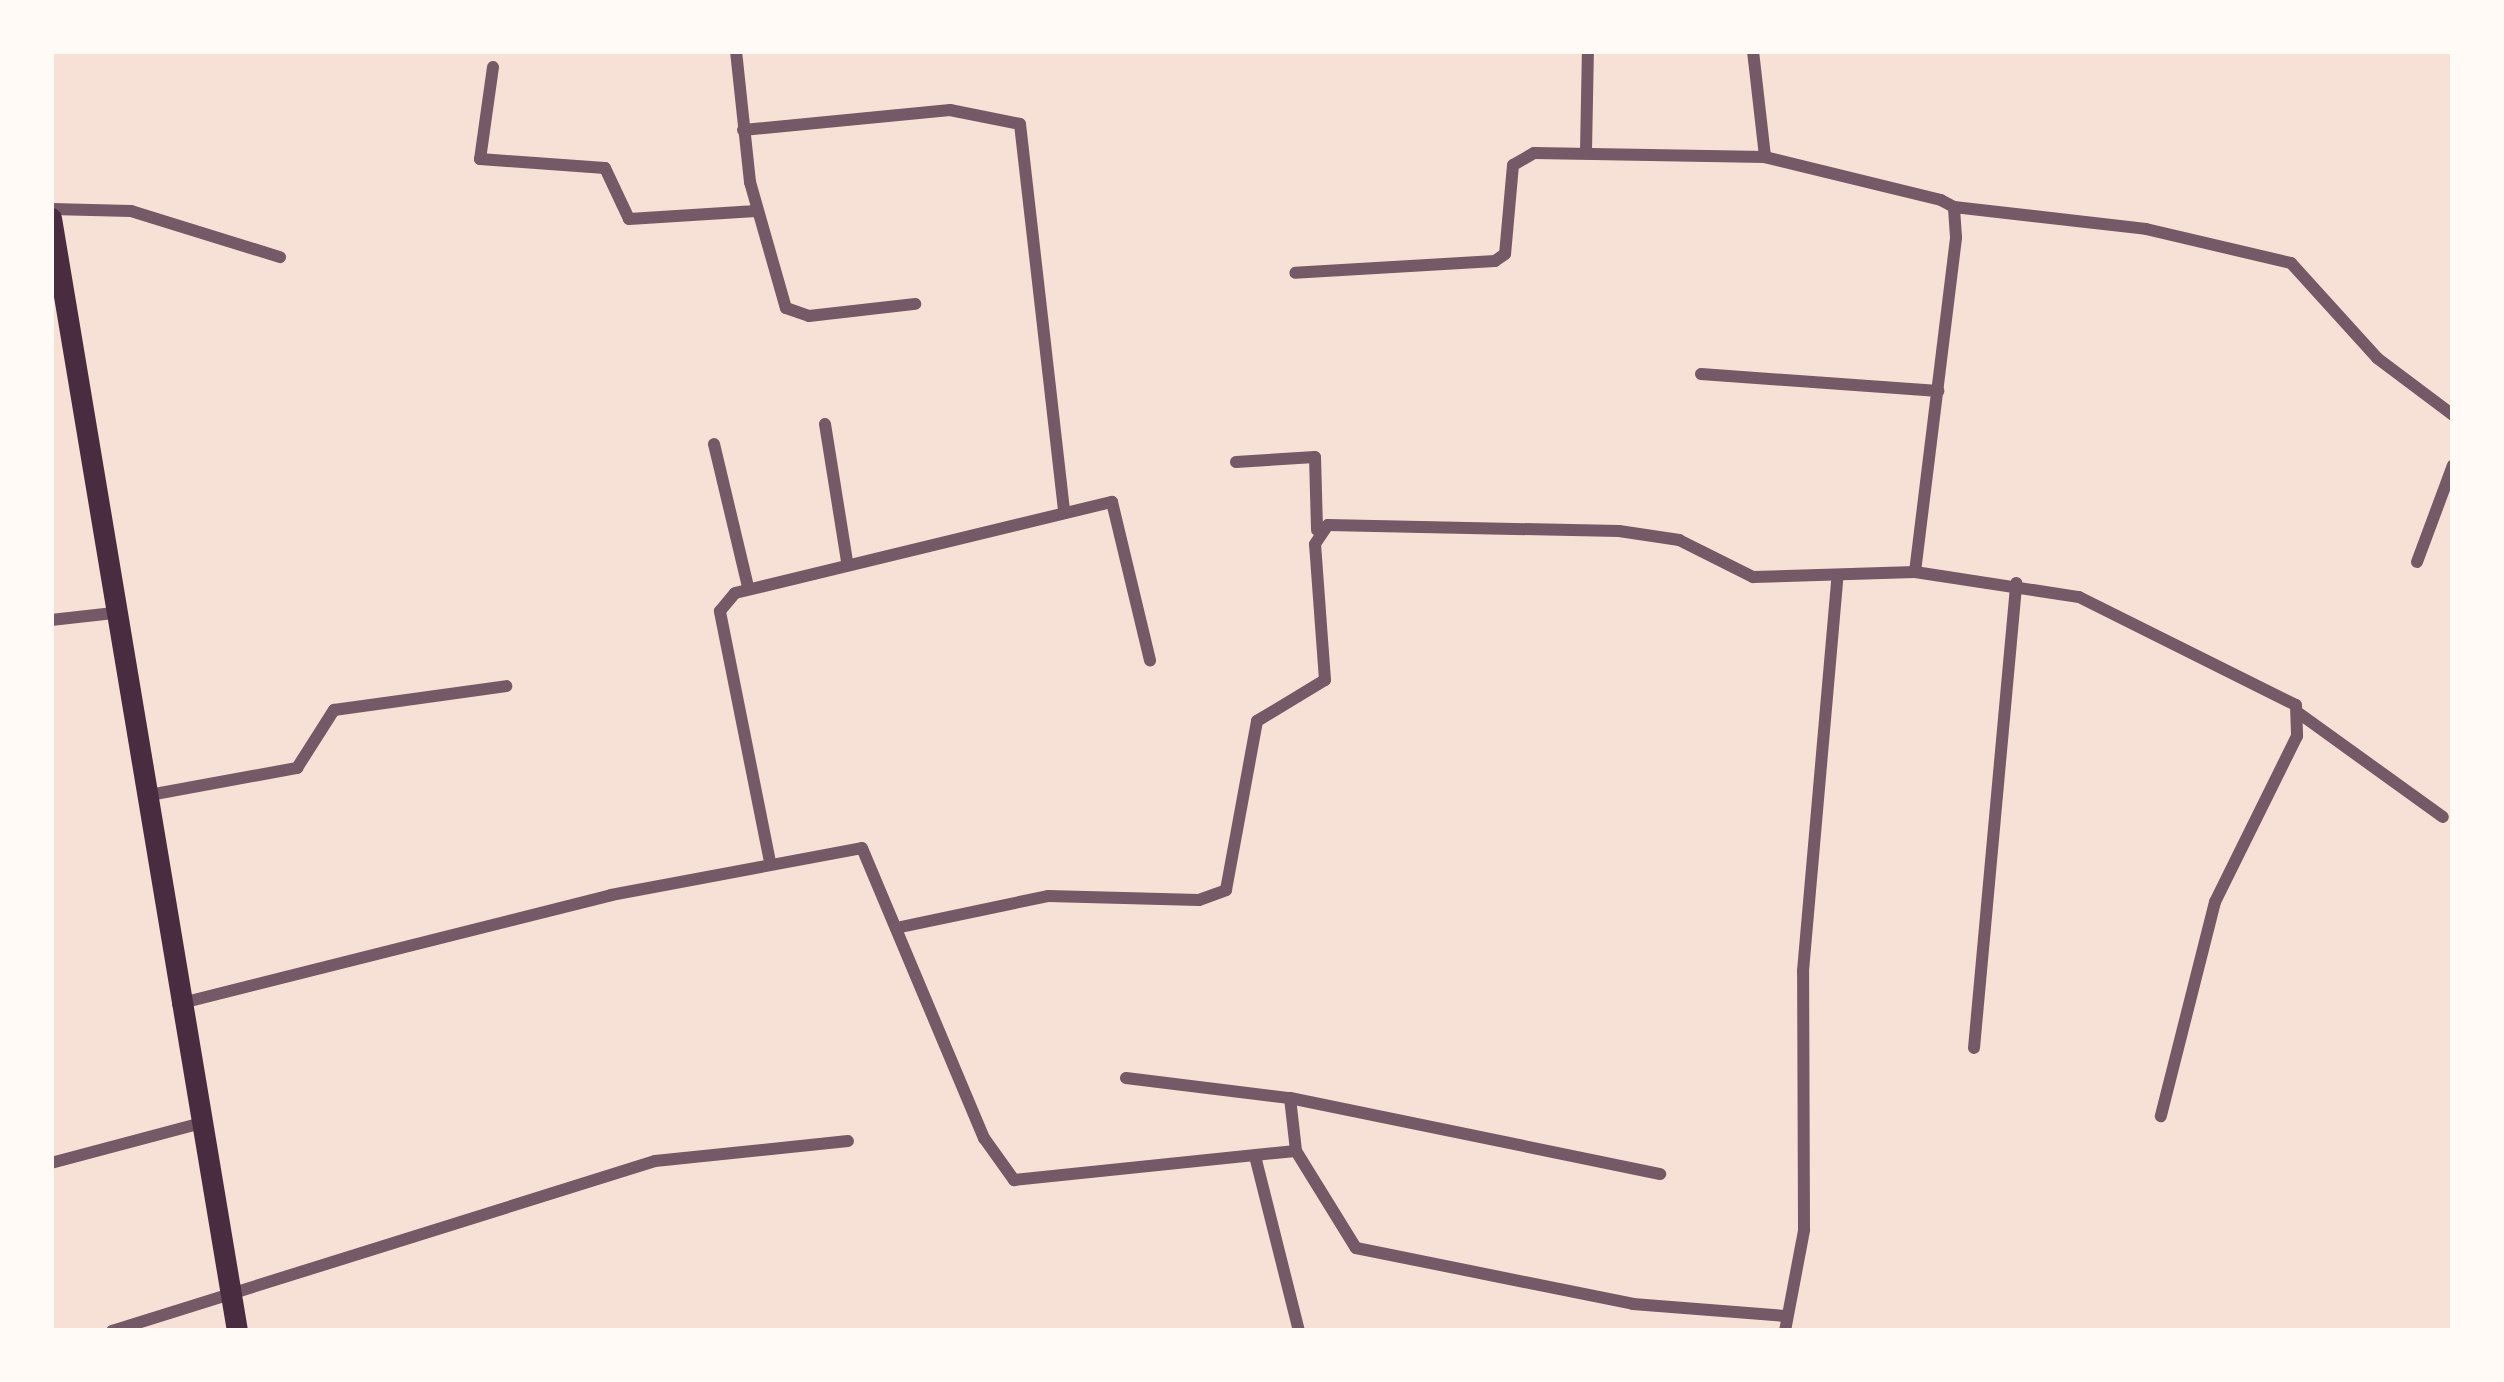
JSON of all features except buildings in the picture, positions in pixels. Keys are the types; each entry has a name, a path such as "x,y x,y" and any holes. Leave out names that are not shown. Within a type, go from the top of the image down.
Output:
{"main road":[{"path":"51,214 194,1125 236,1331"}],"street":[{"path":"736,51 756,211 795,314 915,304"},
{"path":"1586,151 1588,51"},
{"path":"1753,51 1765,157"},
{"path":"494,67 480,160 605,168 629,219 756,211"},
{"path":"743,130 950,110 1020,124 1064,510"},
{"path":"1295,273 1495,261 1505,254 1513,165 1586,151 1765,157 1954,207 2146,229 2290,263 2377,358 2453,415"},
{"path":"1915,572 1938,391 1954,207"},
{"path":"51,214 144,213 280,257"},
{"path":"1701,374 1938,391"},
{"path":"825,424 847,561"},
{"path":"714,444 748,587"},
{"path":"896,928 1048,896 1199,900 1226,890 1240,863 1257,722 1327,672 1315,457 1236,462"},
{"path":"2416,562 2453,465"},
{"path":"770,862 720,611 748,587 1064,510 1119,506 1150,660"},
{"path":"1317,530 1619,530 1679,540 1736,574 1837,580 1915,572 2016,583 2135,620 2288,697 2300,714 2443,817"},
{"path":"1290,1098 1297,1151 1355,1248 1633,1304 1786,1324 1804,1230 1803,971 1837,580"},
{"path":"1974,1048 2016,583"},
{"path":"51,620 114,613"},
{"path":"142,796 297,768 334,710 506,686"},
{"path":"2161,1116 2215,902 2300,714"},
{"path":"176,1004 770,862 862,848 1003,1173 1033,1179 1297,1151"},
{"path":"1126,1078 1290,1098 1660,1174"},
{"path":"51,1163 194,1125"},
{"path":"112,1331 655,1161 848,1141"},
{"path":"1255,1156 1299,1331"}]}
